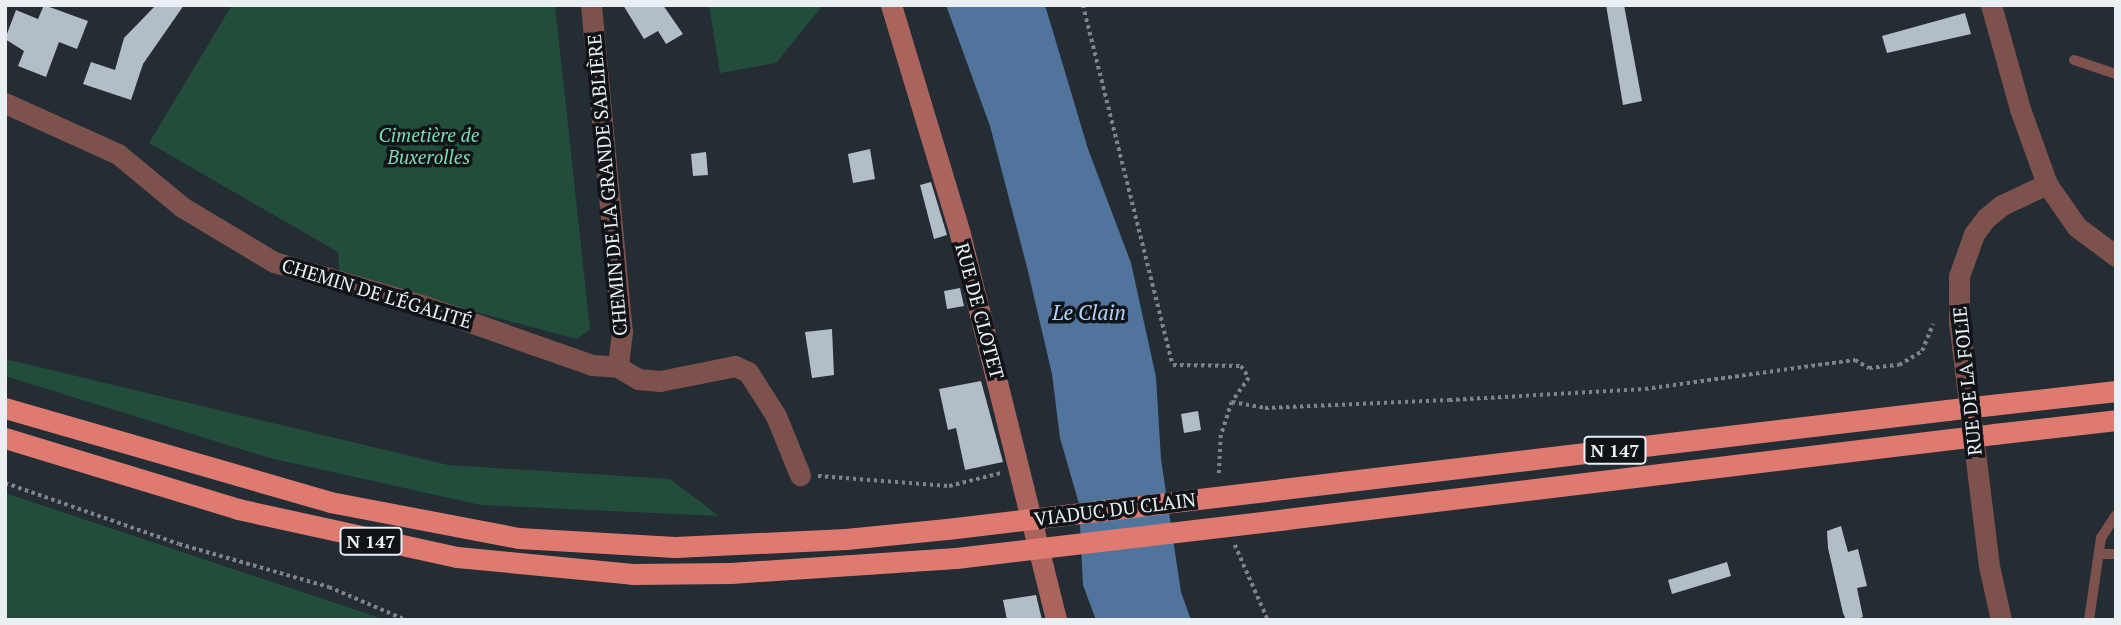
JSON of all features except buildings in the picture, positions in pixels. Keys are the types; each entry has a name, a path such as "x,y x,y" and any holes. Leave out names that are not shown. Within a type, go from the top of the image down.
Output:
{"highway":[{"name":"VIADUC DU CLAIN","path":"5,408 330,502 519,538 675,547 846,539 947,529 2116,391"},
{"name":"VIADUC DU CLAIN","path":"5,438 238,509 457,557 632,574 732,573 956,558 2116,420"}],"main road":[{"name":"RUE DE CLOTET","path":"891,5 960,234 1056,620"}],"street":[{"name":"CHEMIN DE LA GRANDE SABLIÈRE","path":"591,5 622,332 618,366"},
{"path":"1991,5 2047,184 2077,227 2116,256"},
{"name":"CHEMIN DE L'ÉGALITÉ","path":"5,103 118,154 182,207 274,262 421,304 592,365 618,366"},
{"name":"RUE DE LA FOLIE","path":"2001,620 1989,566 1959,323 1959,276 1974,234 1986,218 2002,205 2047,184"},
{"path":"618,366 638,379 660,381 735,366 748,372 776,416 800,475"}],"lane":[{"path":"2074,60 2116,74"},
{"path":"2089,620 2105,528 2116,515"},
{"path":"2099,554 2116,554"}],"path":[{"path":"1083,5 1173,365 1241,366 1249,377 1232,402 1221,435 1220,480"},
{"path":"1232,402 1265,408 1488,398 1645,389 1856,360 1869,368 1899,365 1922,351 1933,324"},
{"path":"800,475 949,486 1020,469"},
{"path":"5,483 178,544 329,587 406,620"},
{"path":"1233,541 1268,620"}],"green space":[{"name":"Cimetière de Buxerolles","path":"232,5 555,5 590,329 577,339 340,276 338,252 149,143"},
{"path":"709,5 823,5 776,63 720,73"},
{"path":"5,359 448,465 670,479 719,516 481,505 270,458 5,376"},
{"path":"5,493 386,620 5,620"}],"water":[{"name":"Le Clain","path":"946,5 1045,5 1088,149 1131,263 1156,377 1161,459 1181,592 1191,620 1096,620 1083,585 1079,504 1060,438 1052,374 1027,267 990,126"}]}
